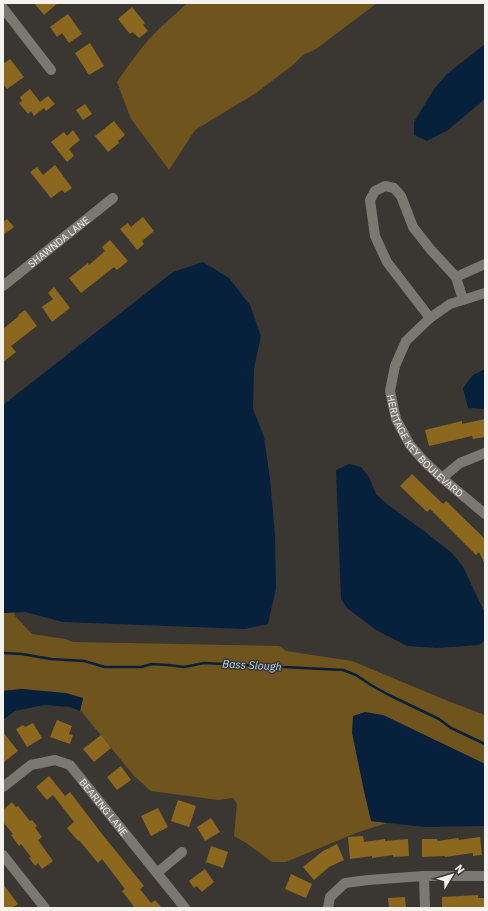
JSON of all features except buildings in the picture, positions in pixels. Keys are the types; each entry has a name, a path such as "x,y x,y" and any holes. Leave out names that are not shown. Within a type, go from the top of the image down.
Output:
{"street":[{"path":"3,8 51,70"},
{"path":"430,318 387,262 375,236 370,200 375,191 385,186 394,188 401,196 414,227 431,250 456,277 463,300"},
{"name":"SHAWNDA LANE","path":"3,286 113,198"},
{"path":"456,277 485,264"},
{"name":"HERITAGE KEY BOULEVARD","path":"485,293 450,304 430,318 406,341 395,366 390,391 396,419 410,445 442,478 485,514"},
{"path":"442,478 460,463 485,453"},
{"name":"BEARING LANE","path":"3,787 31,765 55,760 70,765 185,908"},
{"path":"157,873 182,852"},
{"path":"3,855 45,908"},
{"path":"424,876 425,908"},
{"path":"328,908 330,897 345,883 424,876 485,876"}],"shaded area":[{"path":"187,3 377,3 316,49 303,55 293,65 256,93 195,130 169,170 131,119 117,82 146,43"},
{"path":"14,612 15,616 32,634 65,639 73,642 279,646 286,651 352,661 485,715 485,764 383,715 371,821 387,823 356,833 286,862 272,862 234,836 237,804 233,798 218,800 151,791 134,776 80,711 83,698 22,689 3,691 3,613"}],"water":[{"path":"485,44 485,99 448,130 427,141 414,135 414,122 434,89 447,74"},
{"path":"203,262 229,278 250,305 261,336 254,368 253,409 264,437 270,479 275,535 276,588 268,624 245,629 63,622 25,612 3,613 3,405 173,272"},
{"path":"485,369 485,409 468,408 463,388 473,375"},
{"path":"349,464 361,467 369,477 376,494 452,553 463,567 485,613 485,640 479,645 437,648 407,646 376,630 347,608 341,599 336,470"},
{"path":"22,689 66,693 83,698 80,711 70,707 44,705 15,711 3,720 3,691"},
{"path":"365,712 383,715 485,764 485,826 424,827 371,821 352,733 353,716"}],"waterway":[{"name":"Bass Slough","path":"3,653 22,654 51,659 84,661 105,667 141,667 152,664 184,667 204,663 343,670 356,675 389,695 439,719 451,728 485,744"}]}
